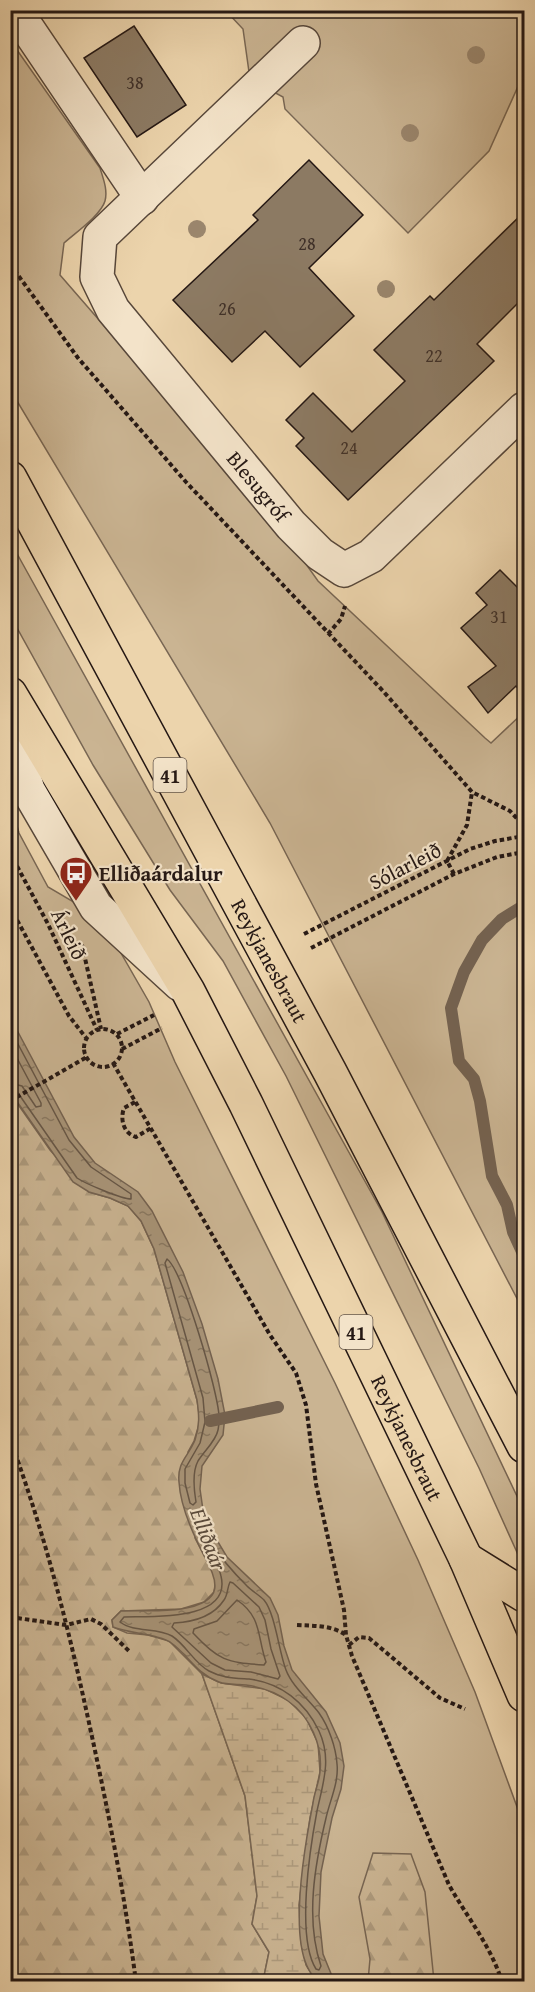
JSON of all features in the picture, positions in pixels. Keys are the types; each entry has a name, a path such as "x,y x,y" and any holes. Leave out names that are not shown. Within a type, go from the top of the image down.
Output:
{"main road":[{"name":"Reykjanesbraut","path":"10,478 325,1062 523,1439"},
{"name":"Reykjanesbraut","path":"10,694 188,991 246,1104 466,1559 525,1695"},
{"path":"466,1559 525,1595"}],"street":[{"path":"15,10 142,198"},
{"name":"Blesugróf","path":"303,43 100,237 97,277 113,310 291,525 320,554 344,570 371,556 525,409"},
{"name":"Reykjanesbraut","path":"10,732 28,790 96,908 188,991"}],"path":[{"path":"10,264 78,358 233,532 383,691 472,792 510,811 525,826"},
{"path":"454,874 447,861 467,825 472,792"},
{"name":"Sólarleið","path":"303,934 470,849 495,841 525,836"},
{"name":"Sólarleið","path":"311,948 454,874 497,857 525,852"},
{"name":"Árleið","path":"10,853 48,924 99,1030"},
{"name":"Árleið","path":"10,907 69,1017 87,1039"},
{"path":"84,952 99,1030"},
{"path":"117,1034 154,1015"},
{"path":"122,1049 162,1028"},
{"path":"99,1030 110,1030 117,1034 122,1049 118,1060 113,1064 96,1065 87,1057 85,1048 87,1039 99,1030"},
{"path":"10,1101 87,1057"},
{"path":"113,1064 270,1335 296,1373 306,1405 316,1484 352,1656 449,1885 485,1942 502,1982"},
{"path":"135,1102 124,1108 121,1116 126,1131 136,1137 151,1128"},
{"path":"10,1439 33,1502 68,1624 113,1832 136,1982"},
{"path":"10,1617 68,1624 92,1619 101,1624 130,1652"},
{"path":"297,1625 329,1627 346,1635"},
{"path":"349,1645 359,1637 369,1638 440,1698 465,1709"}],"green space":[{"path":"226,11 524,11 524,73 489,151 408,233 285,109 283,97 250,79 243,29"},
{"path":"10,40 100,168 105,184 106,197 103,206 93,218 64,243 60,275 284,533 318,581 491,743 524,712 524,1312 270,823 11,391"},
{"path":"10,541 382,1212 524,1511 524,1565 479,1468 286,1076 223,961 170,890 93,765 11,617"},
{"name":"Elliðaárdalur","path":"10,802 19,833 48,887 84,908 118,948 149,1002 175,1062 335,1383 418,1560 475,1692 524,1826 524,1981 11,1981"},
{"path":"10,1093 50,1150 89,1192 128,1206 141,1221 154,1249 197,1400 200,1421 188,1452 195,1538 216,1578 214,1592 204,1602 181,1609 121,1611 112,1620 113,1627 127,1633 148,1635 169,1641 202,1674 245,1796 257,1896 252,1924 269,1952 263,1981 11,1981"},
{"path":"202,1674 221,1683 265,1689 288,1700 306,1718 318,1743 320,1772 310,1818 299,1905 301,1942 306,1965 316,1981 263,1981 269,1952 252,1924 257,1896 245,1796"},
{"path":"373,1853 411,1854 425,1892 434,1981 368,1981 370,1959 359,1897"}],"water":[{"name":"Elliðaár","path":"10,1017 74,1137 95,1163 138,1192 152,1211 183,1272 202,1324 218,1379 225,1415 223,1435 202,1466 200,1489 203,1510 212,1532 227,1557 270,1598 278,1615 284,1646 292,1670 326,1712 340,1743 344,1766 341,1789 332,1818 321,1872 319,1916 323,1954 334,1981 316,1981 307,1966 300,1931 299,1909 303,1863 320,1772 317,1742 309,1723 296,1707 268,1690 246,1685 225,1684 204,1674 177,1647 164,1639 113,1627 112,1620 121,1611 181,1609 198,1605 209,1599 214,1591 215,1583 212,1573 187,1518 179,1482 181,1464 197,1435 199,1420 197,1400 154,1249 141,1221 128,1206 89,1192 73,1182 11,1093"}],"building":[{"path":"134,26 186,105 137,137 84,58"},
{"path":"309,160 363,215 309,268 354,316 300,367 265,331 232,362 173,300 258,220 253,215"},
{"path":"525,211 525,296 477,344 494,361 348,500 296,446 304,438 286,420 313,393 352,432 405,381 374,350 430,296 434,300"},
{"path":"500,570 525,595 525,696 516,686 488,713 468,687 496,666 461,628 487,605 476,593"}],"waterway":[{"path":"523,906 502,919 482,940 464,972 451,1008 459,1061 474,1079 480,1101 492,1176 507,1205 513,1232 524,1256"},
{"path":"210,1421 278,1407"}],"place":[{"name":"Elliðaárdalur","path":"76,902"}]}
